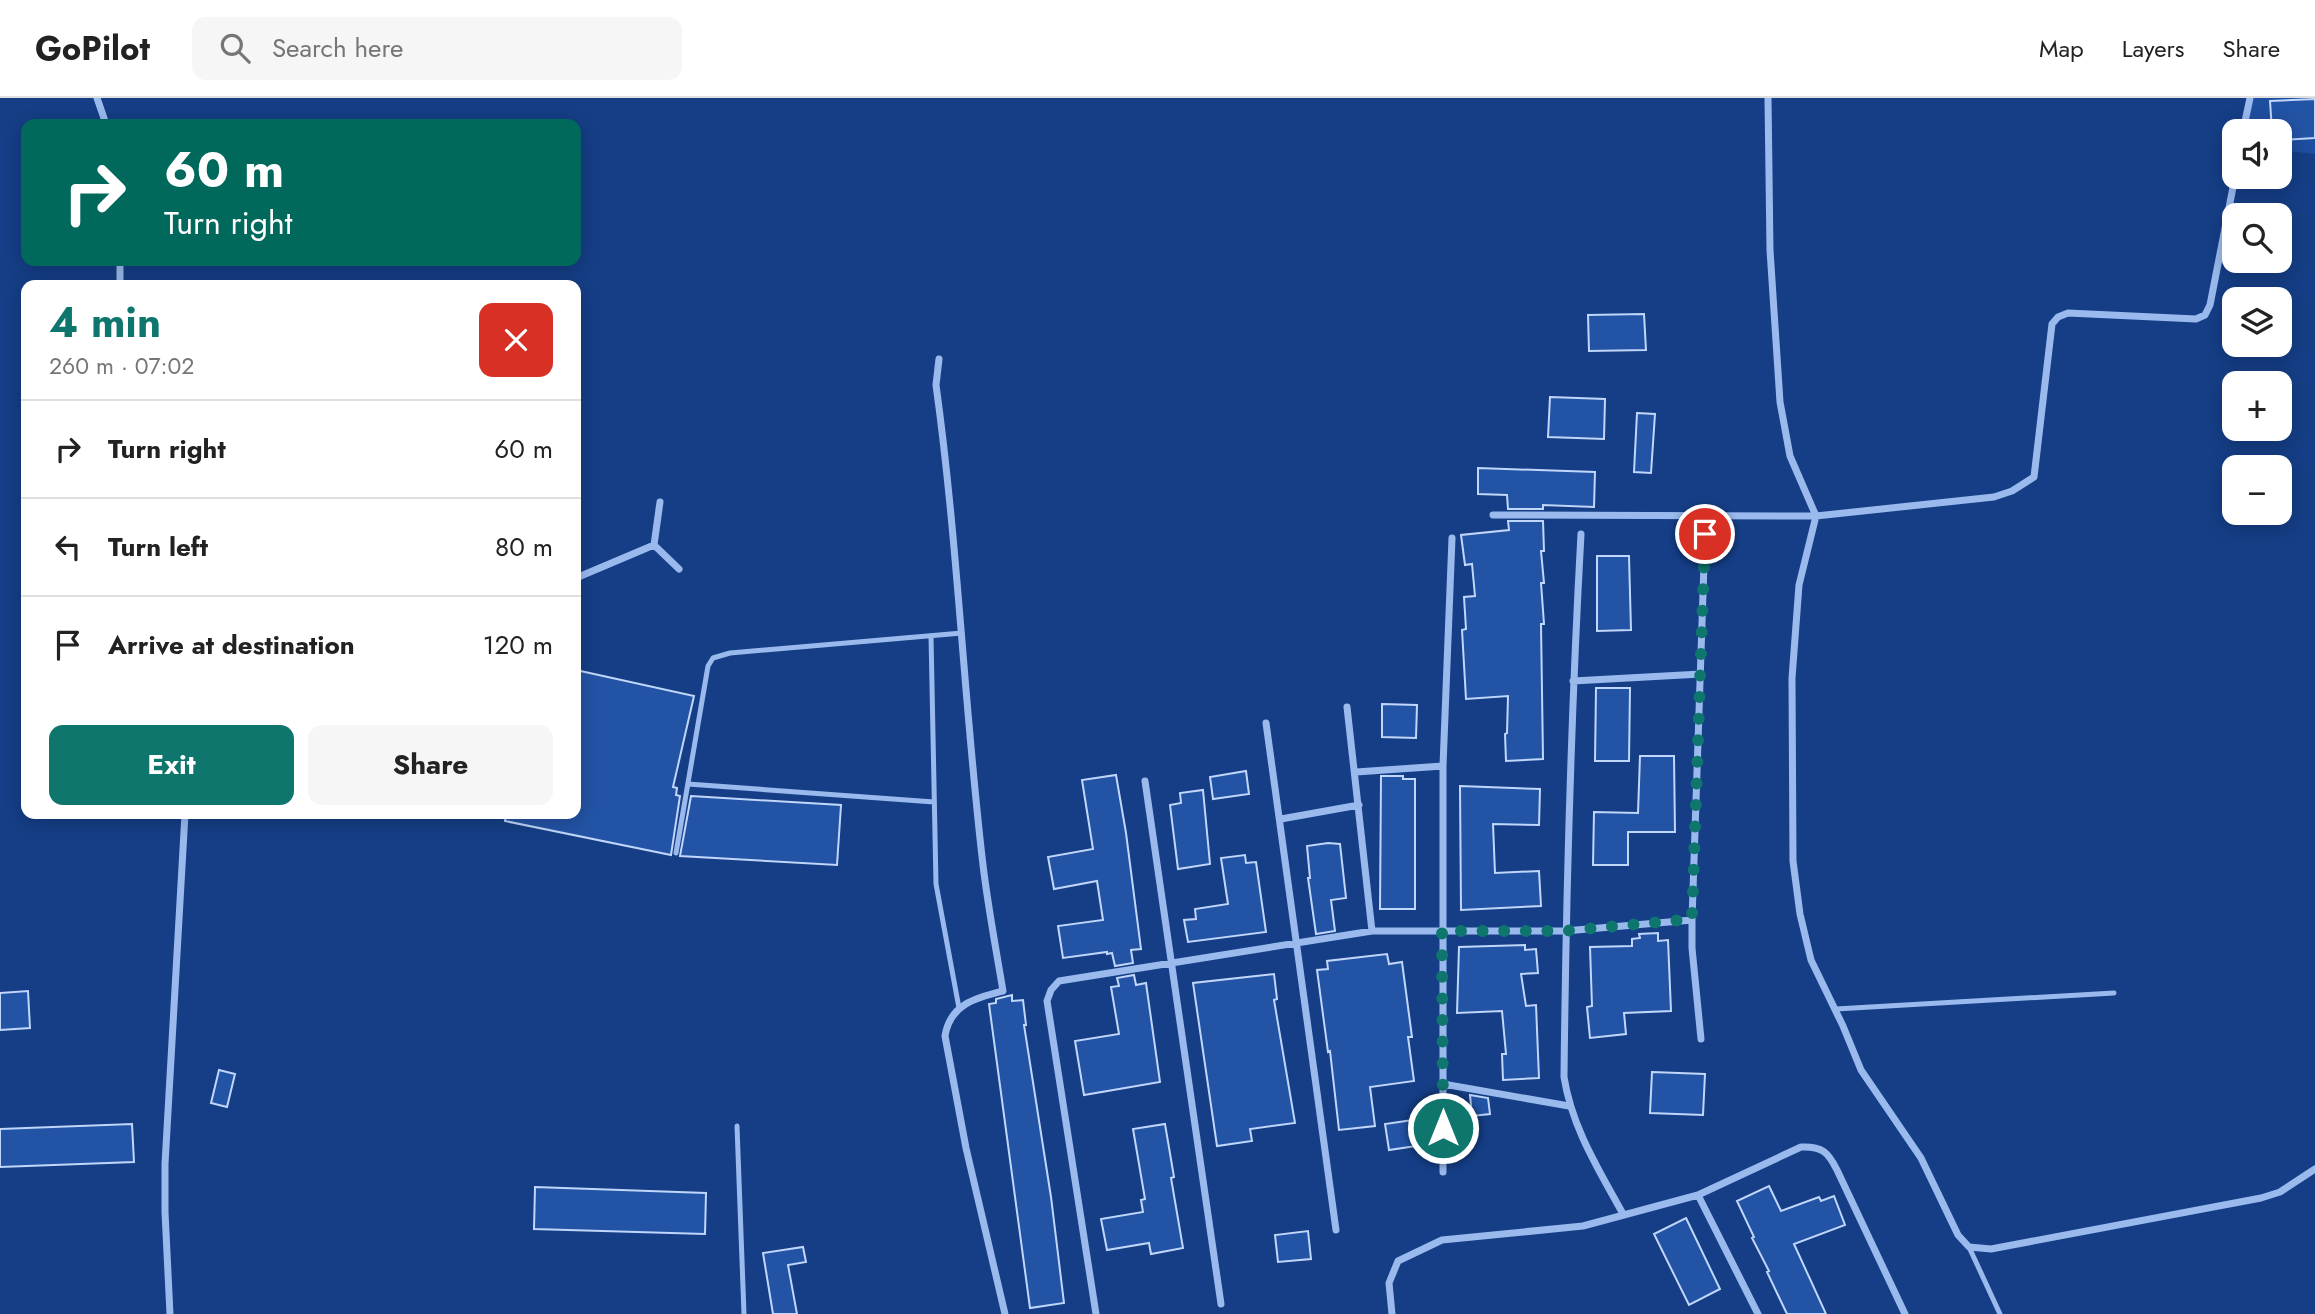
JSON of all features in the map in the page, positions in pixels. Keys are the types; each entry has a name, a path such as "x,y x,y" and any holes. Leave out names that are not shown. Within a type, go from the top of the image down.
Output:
{"street":[{"path":"97,98 104,119"},
{"path":"1768,98 1770,250 1780,402 1790,456 1816,516 1799,585 1792,678 1793,861 1800,914 1811,960 1836,1009 1861,1070 1921,1158 1958,1234 1969,1247 1991,1248 2261,1198 2280,1192 2315,1169"},
{"path":"2246,119 2250,98"},
{"path":"1493,515 1816,516 1994,497 2012,491 2034,477 2052,324 2058,317 2068,313 2196,319 2205,315 2210,305 2233,189"},
{"path":"939,359 936,385 984,867 1003,991 979,997 959,1008 947,1025 945,1036 966,1148 1005,1314"},
{"path":"654,545 660,502"},
{"path":"1581,534 1565,931 1564,1077 1575,1124 1623,1214"},
{"path":"1701,1039 1692,948 1692,919 1705,534"},
{"path":"1443,1172 1443,766 1452,538"},
{"path":"654,545 679,569"},
{"path":"581,576 654,545"},
{"path":"1573,681 1701,674"},
{"path":"1347,707 1372,931"},
{"path":"1266,723 1336,1230"},
{"path":"1356,772 1443,766"},
{"path":"1145,781 1221,1304"},
{"path":"1281,819 1359,805"},
{"path":"170,1314 165,1164 185,819"},
{"path":"1096,1314 1047,1000 1059,981 1372,931 1565,931 1692,919"},
{"path":"1443,1084 1569,1105"},
{"path":"1392,1314 1389,1283 1398,1261 1442,1240 1583,1226 1698,1195 1801,1147 1816,1146 1828,1153 1905,1314"},
{"path":"1698,1195 1758,1314"}],"lane":[{"path":"676,853 708,666 713,659 730,653 962,634"},
{"path":"931,636 936,884 959,1008"},
{"path":"688,784 934,802"},
{"path":"1836,1009 2114,993"},
{"path":"737,1126 744,1314"},
{"path":"1969,1247 2000,1314"}],"shaded area":[{"path":"2249,98 2315,98 2315,154 2292,151 2292,119 2248,119"}],"building":[{"path":"2315,99 2315,138 2292,139 2292,119 2271,119 2270,101"},
{"path":"1644,314 1646,350 1589,351 1588,315"},
{"path":"1550,397 1605,399 1604,439 1548,437"},
{"path":"1637,413 1655,414 1651,473 1634,472"},
{"path":"1478,468 1595,472 1594,507 1543,505 1543,509 1508,509 1507,495 1478,494"},
{"path":"1508,521 1543,521 1543,759 1506,761 1508,696 1466,699 1462,630 1466,629 1464,597 1475,596 1472,564 1465,565 1461,535 1509,530"},
{"path":"1597,556 1629,556 1631,630 1597,631"},
{"path":"581,671 694,696 673,787 677,788 676,795 680,796 671,855 505,821 581,819"},
{"path":"1596,688 1630,688 1629,761 1595,761"},
{"path":"1382,704 1417,705 1416,738 1382,737"},
{"path":"1640,756 1674,756 1675,832 1628,832 1628,865 1593,865 1594,812 1638,813"},
{"path":"1246,771 1249,794 1213,799 1210,777"},
{"path":"1116,775 1141,949 1131,950 1133,963 1115,966 1112,953 1107,952 1063,958 1058,926 1103,920 1097,881 1054,889 1048,857 1093,849 1082,780"},
{"path":"1381,776 1415,779 1415,909 1380,909"},
{"path":"1460,786 1540,789 1539,825 1493,824 1495,873 1539,871 1541,906 1461,910"},
{"path":"1203,790 1210,864 1178,869 1170,805 1181,803 1180,793"},
{"path":"691,796 841,805 837,865 680,856"},
{"path":"1340,844 1346,898 1331,900 1335,931 1316,934 1308,878 1307,846"},
{"path":"1245,855 1246,863 1256,862 1266,932 1188,942 1184,920 1196,919 1195,909 1228,904 1221,858"},
{"path":"1658,933 1658,941 1668,940 1671,1011 1624,1013 1626,1034 1590,1038 1587,1007 1592,1006 1590,947 1632,946 1632,939 1640,938 1639,934"},
{"path":"1525,945 1525,950 1536,949 1538,973 1521,974 1526,1006 1536,1005 1539,1078 1503,1080 1502,1054 1506,1054 1502,1011 1457,1013 1459,947"},
{"path":"1387,954 1389,964 1402,962 1412,1037 1408,1037 1414,1081 1370,1087 1375,1126 1339,1130 1317,970 1328,969 1327,961"},
{"path":"1274,974 1277,999 1274,1000 1295,1123 1250,1129 1252,1141 1217,1146 1193,983"},
{"path":"1134,975 1136,985 1146,983 1160,1082 1084,1095 1075,1041 1119,1034 1111,987 1119,986 1117,978"},
{"path":"28,991 30,1028 0,1030 0,993"},
{"path":"1012,995 1012,1001 1023,1000 1024,1025 1051,1197 1064,1303 1030,1308 989,1004 996,1003 996,999"},
{"path":"219,1070 235,1074 227,1107 211,1103"},
{"path":"1652,1072 1705,1074 1703,1115 1650,1113"},
{"path":"1470,1095 1488,1098 1490,1114 1472,1116"},
{"path":"1420,1119 1423,1145 1389,1150 1385,1124"},
{"path":"132,1124 134,1162 0,1167 0,1129"},
{"path":"1165,1124 1183,1248 1151,1254 1149,1243 1107,1250 1101,1219 1143,1212 1141,1200 1145,1199 1133,1129"},
{"path":"1769,1186 1781,1211 1819,1197 1821,1201 1834,1196 1845,1225 1794,1244 1826,1314 1787,1314 1767,1272 1769,1271 1737,1201"},
{"path":"535,1187 706,1193 705,1234 534,1229"},
{"path":"1686,1218 1720,1289 1689,1305 1654,1234"},
{"path":"1308,1231 1311,1259 1278,1262 1275,1235"},
{"path":"803,1247 806,1262 788,1265 797,1314 773,1314 763,1253"}],"route":[{"path":"1443,1128 1442,931 1565,931 1692,919 1705,534"}]}
